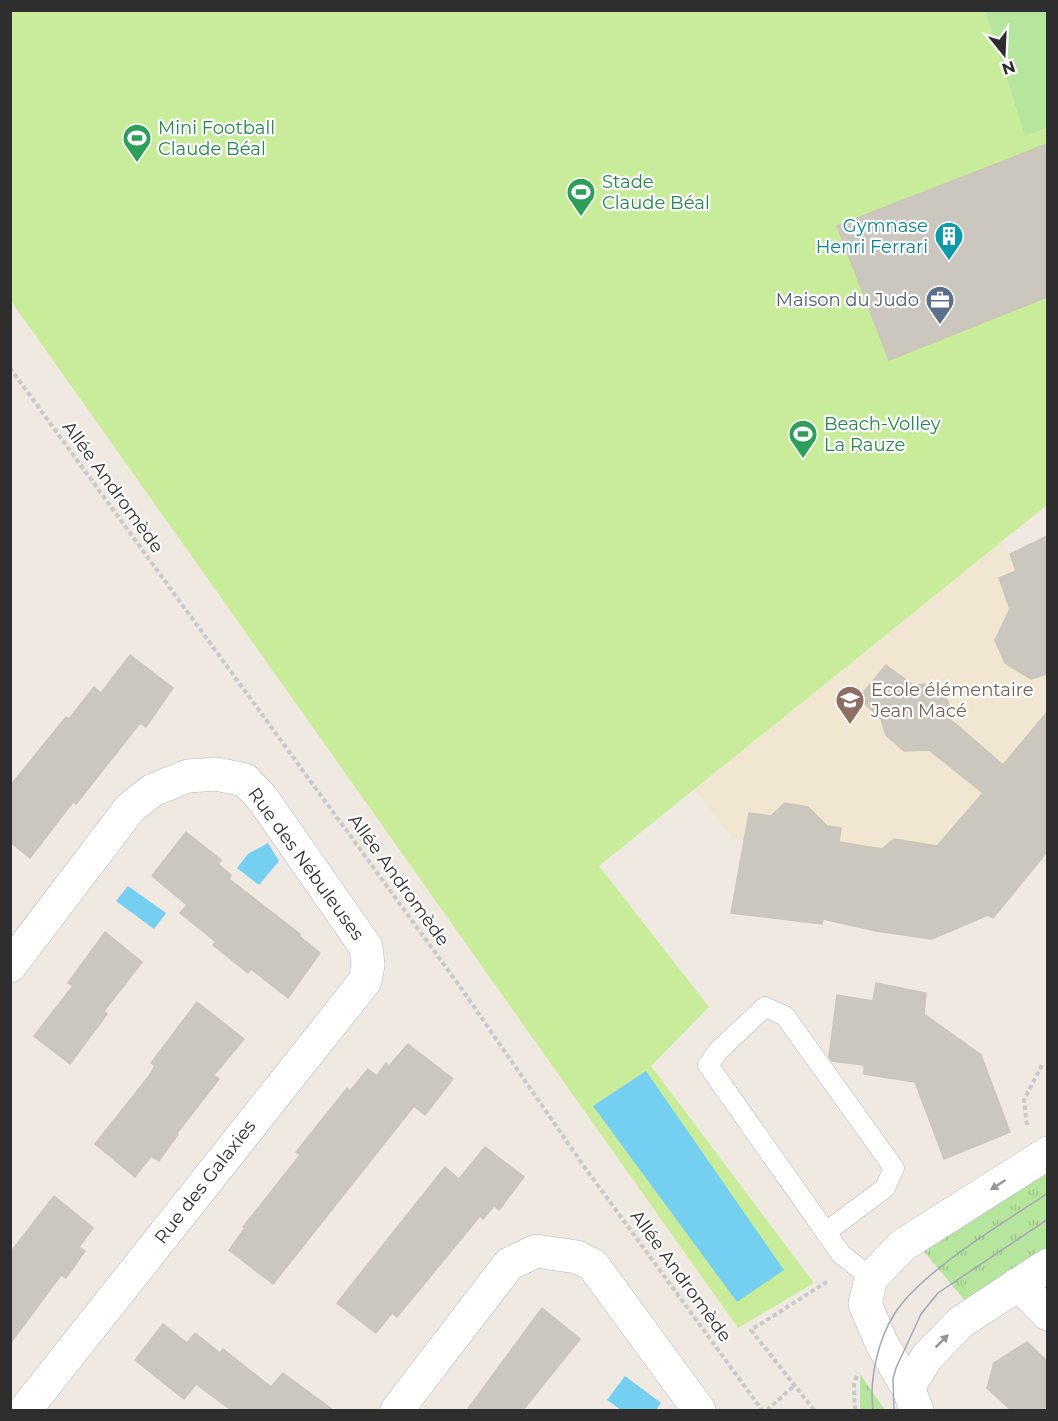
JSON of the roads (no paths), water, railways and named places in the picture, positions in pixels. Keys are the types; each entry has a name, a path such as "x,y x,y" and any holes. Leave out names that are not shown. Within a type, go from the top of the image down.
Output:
{"street":[{"name":"Rue des Nébuleuses","path":"10,966 130,808 153,790 188,776 207,775 245,780 262,798 366,947"},
{"name":"Rue des Galaxies","path":"27,1406 365,981 368,965 366,947"},
{"path":"913,1399 882,1344 865,1304 862,1271 903,1245 1037,1141"},
{"path":"397,1410 509,1264 536,1251 577,1257 593,1265 699,1410"},
{"path":"913,1399 927,1357 961,1322 1047,1265"},
{"path":"1018,1284 1047,1314"}],"lane":[{"path":"826,1232 885,1188 894,1168 785,1016 765,1008 719,1050 708,1065 826,1232 842,1254 862,1271"}],"water":[{"path":"268,843 279,861 259,885 237,868 248,854"},
{"path":"128,886 166,913 154,929 116,901"},
{"path":"646,1071 784,1270 737,1302 593,1106"},
{"path":"625,1376 661,1403 656,1410 621,1410 607,1400"}],"tram line":[{"path":"873,1410 872,1385 876,1360 884,1335 895,1313 908,1297 944,1264 1048,1193"},
{"path":"894,1410 893,1379 896,1368 921,1314 938,1293 1048,1219"}],"place":[{"name":"Mini Football Claude Béal","path":"137,164"},
{"name":"Stade Claude Béal","path":"581,218"},
{"name":"Gymnase Henri Ferrari","path":"949,262"},
{"name":"Maison du Judo","path":"940,326"},
{"name":"Beach-Volley La Rauze","path":"803,460"},
{"name":"Ecole élémentaire Jean Macé","path":"850,726"}]}
